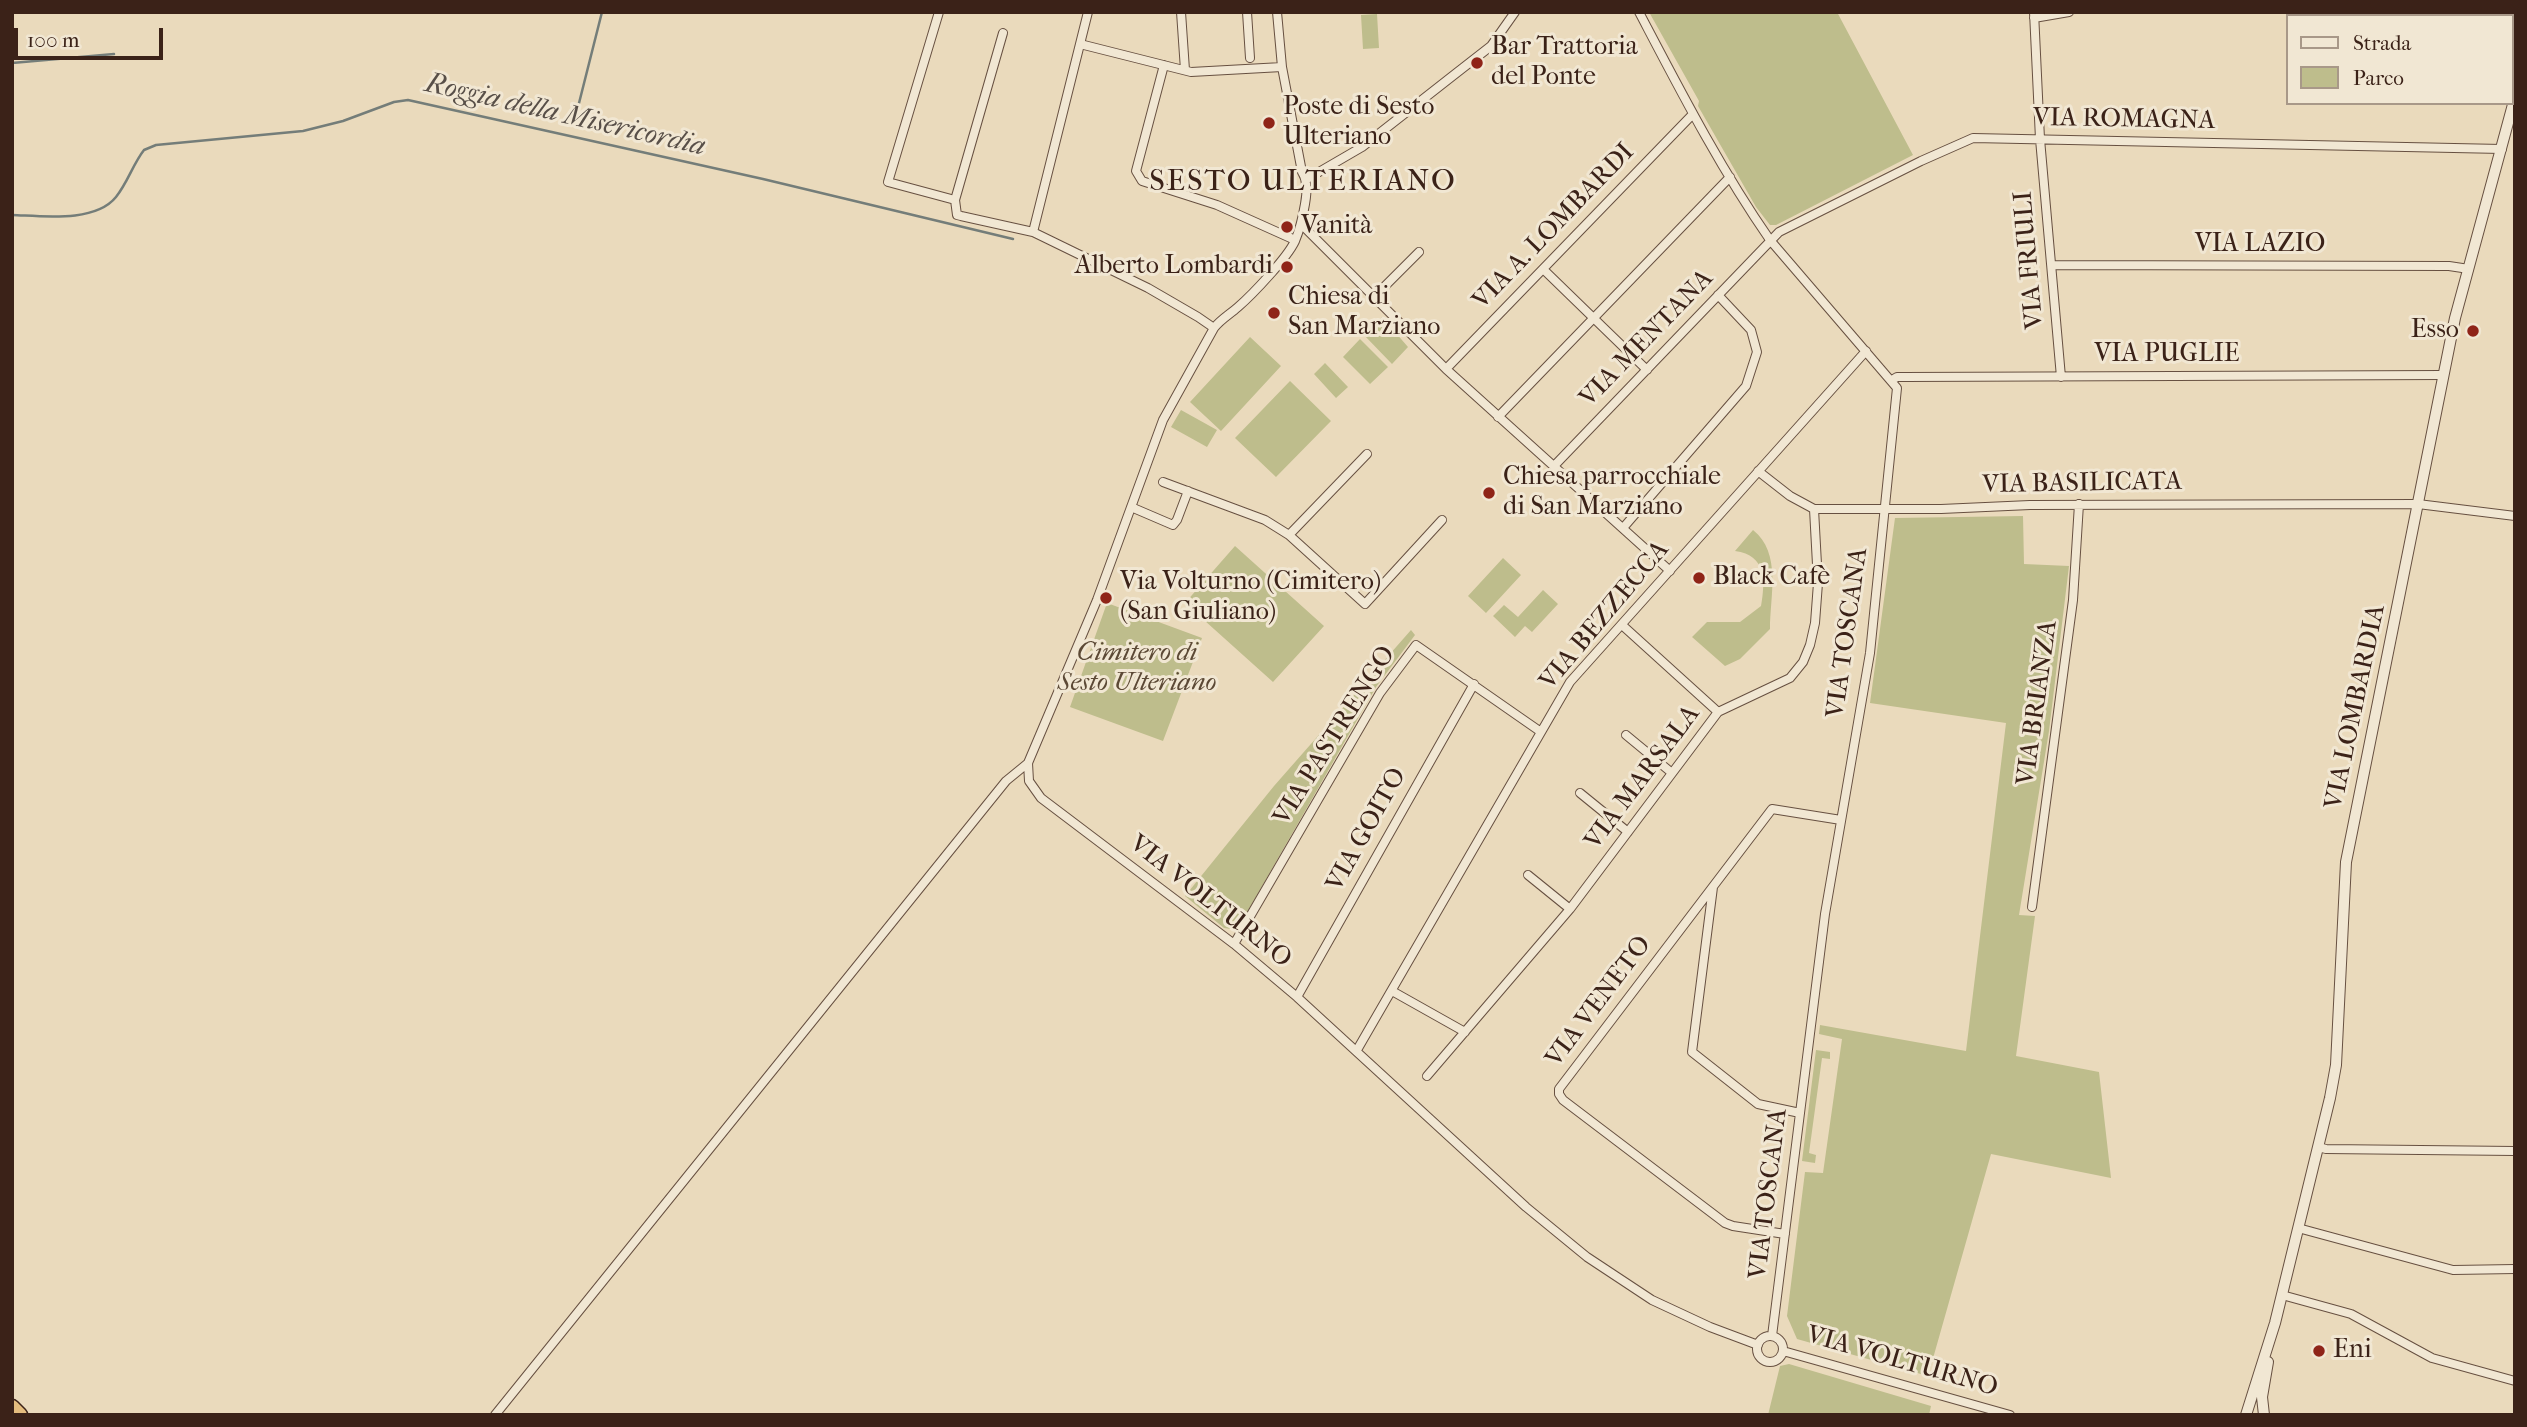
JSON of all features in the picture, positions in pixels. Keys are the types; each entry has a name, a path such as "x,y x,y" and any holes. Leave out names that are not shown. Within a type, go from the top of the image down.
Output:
{"highway":[{"path":"12,1407 20,1415"}],"street":[{"path":"939,12 888,182 955,200"},
{"path":"1033,232 1088,12"},
{"path":"1181,12 1185,70"},
{"path":"1247,12 1250,58"},
{"path":"495,1415 1006,781 1028,763 1097,600 1163,420 1214,328 1221,319 1238,307 1269,273 1295,240 1301,224 1307,179 1302,172 1282,67 1278,12"},
{"path":"1307,179 1362,147 1491,46 1515,12"},
{"path":"1639,12 1693,114 1770,240 1892,380"},
{"path":"2034,15 2069,12"},
{"name":"VIA FRIULI","path":"2034,15 2040,139 2061,377"},
{"path":"1003,33 955,200 957,215 1033,232 1148,288 1214,328"},
{"path":"1080,44 1191,72 1282,67"},
{"path":"1164,65 1136,171 1138,177 1142,181 1217,205 1295,240"},
{"name":"VIA LOMBARDIA","path":"2246,1415 2273,1331 2336,1065 2346,862 2443,375 2515,97"},
{"name":"VIA A. LOMBARDI","path":"1446,369 1693,114"},
{"name":"VIA ROMAGNA","path":"1770,240 1779,232 1973,138 2502,149"},
{"path":"1499,417 1592,317 1730,177"},
{"path":"1301,224 1446,369 1670,570"},
{"name":"VIA MENTANA","path":"1554,466 1770,240"},
{"path":"1374,297 1419,252"},
{"name":"VIA LAZIO","path":"2052,265 2435,266 2469,269"},
{"path":"1543,269 1647,370"},
{"path":"1623,528 1746,386 1757,352 1751,330 1718,295"},
{"name":"VIA BEZZECCA","path":"1357,1050 1570,682 1866,351"},
{"name":"VIA PUGLIE","path":"1892,380 1897,377 2443,375"},
{"name":"VIA TOSCANA","path":"1772,1336 1825,914 1870,653 1897,388 1892,380"},
{"path":"1289,535 1367,454"},
{"path":"1758,471 1790,496 1814,509"},
{"path":"1163,482 1265,520 1289,535 1365,604 1442,520"},
{"path":"1131,508 1173,525 1188,491"},
{"name":"VIA BASILICATA","path":"1814,509 2079,504 2418,504 2515,516"},
{"name":"VIA BRIANZA","path":"2032,907 2073,600 2079,504"},
{"name":"VIA MARSALA","path":"1427,1076 1570,909 1718,712 1790,678 1803,662 1815,623 1818,583 1814,509"},
{"path":"1622,625 1718,712"},
{"name":"VIA PASTRENGO","path":"1234,944 1380,693 1416,645 1541,732"},
{"name":"VIA GOITO","path":"1297,997 1474,684"},
{"path":"1626,735 1672,773"},
{"name":"VIA VOLTURNO","path":"1028,763 1028,781 1041,798 1234,944 1357,1050 1526,1207 1587,1257 1652,1300 1710,1327 1758,1345"},
{"path":"1580,793 1628,832"},
{"name":"VIA VENETO","path":"1785,1234 1725,1223 1563,1100 1559,1089 1772,810 1841,820"},
{"path":"1528,875 1570,909"},
{"path":"1714,885 1692,1052 1758,1104 1800,1113"},
{"path":"1392,991 1465,1032"},
{"path":"2318,1147 2326,1150 2515,1151"},
{"path":"2298,1228 2454,1270 2515,1269"},
{"path":"2282,1295 2351,1314 2432,1358 2515,1381"},
{"name":"VIA LOMBARDIA","path":"2264,1415 2262,1397 2273,1331"},
{"name":"VIA VOLTURNO","path":"1772,1336 1779,1340 1783,1350 1776,1360 1768,1361 1760,1357 1758,1345 1763,1338 1772,1336"},
{"name":"VIA VOLTURNO","path":"1783,1350 2010,1415"}],"green space":[{"path":"1649,12 1837,12 1913,155 1776,225 1770,225 1756,207 1698,106 1699,101"},
{"path":"1377,14 1379,48 1363,49 1361,15"},
{"path":"1382,317 1408,347 1392,364 1363,334"},
{"path":"1250,337 1281,366 1221,431 1190,402"},
{"path":"1360,339 1388,367 1370,384 1343,357"},
{"path":"1325,363 1348,387 1336,398 1314,374"},
{"path":"1290,381 1331,421 1276,477 1235,438"},
{"path":"1181,410 1217,430 1207,447 1171,427"},
{"path":"2023,516 2024,564 2069,566 2049,731 2019,915 2035,916 2016,1056 2099,1072 2111,1178 1991,1154 1928,1376 1797,1339 1787,1316 1805,1172 1823,1173 1842,1039 1819,1034 1820,1025 1966,1051 2006,723 1870,703 1895,518"},
{"path":"1753,530 1768,551 1771,563 1770,629 1740,659 1725,666 1692,637 1707,622 1740,622 1761,606 1762,571 1753,558 1735,551"},
{"path":"1235,546 1324,626 1273,682 1185,603"},
{"path":"1503,558 1521,575 1486,613 1468,596"},
{"path":"1543,590 1558,604 1532,632 1525,626 1515,637 1493,616 1504,605 1518,617"},
{"name":"Cimitero di Sesto Ulteriano","path":"1107,603 1202,638 1163,741 1070,707"},
{"path":"1411,630 1415,635 1376,687 1237,930 1224,928 1185,896 1274,786"},
{"path":"1816,1050 1830,1052 1830,1059 1822,1058 1809,1153 1816,1155 1815,1163 1802,1161"},
{"path":"1789,1364 1931,1406 1929,1415 1768,1415 1780,1366"}],"waterway":[{"path":"576,115 602,12"},
{"path":"12,63 114,54"},
{"name":"Roggia della Misericordia","path":"12,215 53,217 95,211 116,197 144,150 156,145 303,131 408,100 763,179 1013,239"}],"place":[{"name":"Bar Trattoria del Ponte","path":"1477,63"},
{"name":"Poste di Sesto Ulteriano","path":"1269,123"},
{"name":"Vanità","path":"1287,227"},
{"name":"Alberto Lombardi","path":"1287,267"},
{"name":"Chiesa di San Marziano","path":"1274,313"},
{"name":"Esso","path":"2473,331"},
{"name":"Chiesa parrocchiale di San Marziano","path":"1489,493"},
{"name":"Black Cafè","path":"1699,578"},
{"name":"Via Volturno (Cimitero) (San Giuliano)","path":"1106,598"},
{"name":"Eni","path":"2319,1351"}],"district":[{"name":"SESTO ULTERIANO","path":"1303,183"}]}
